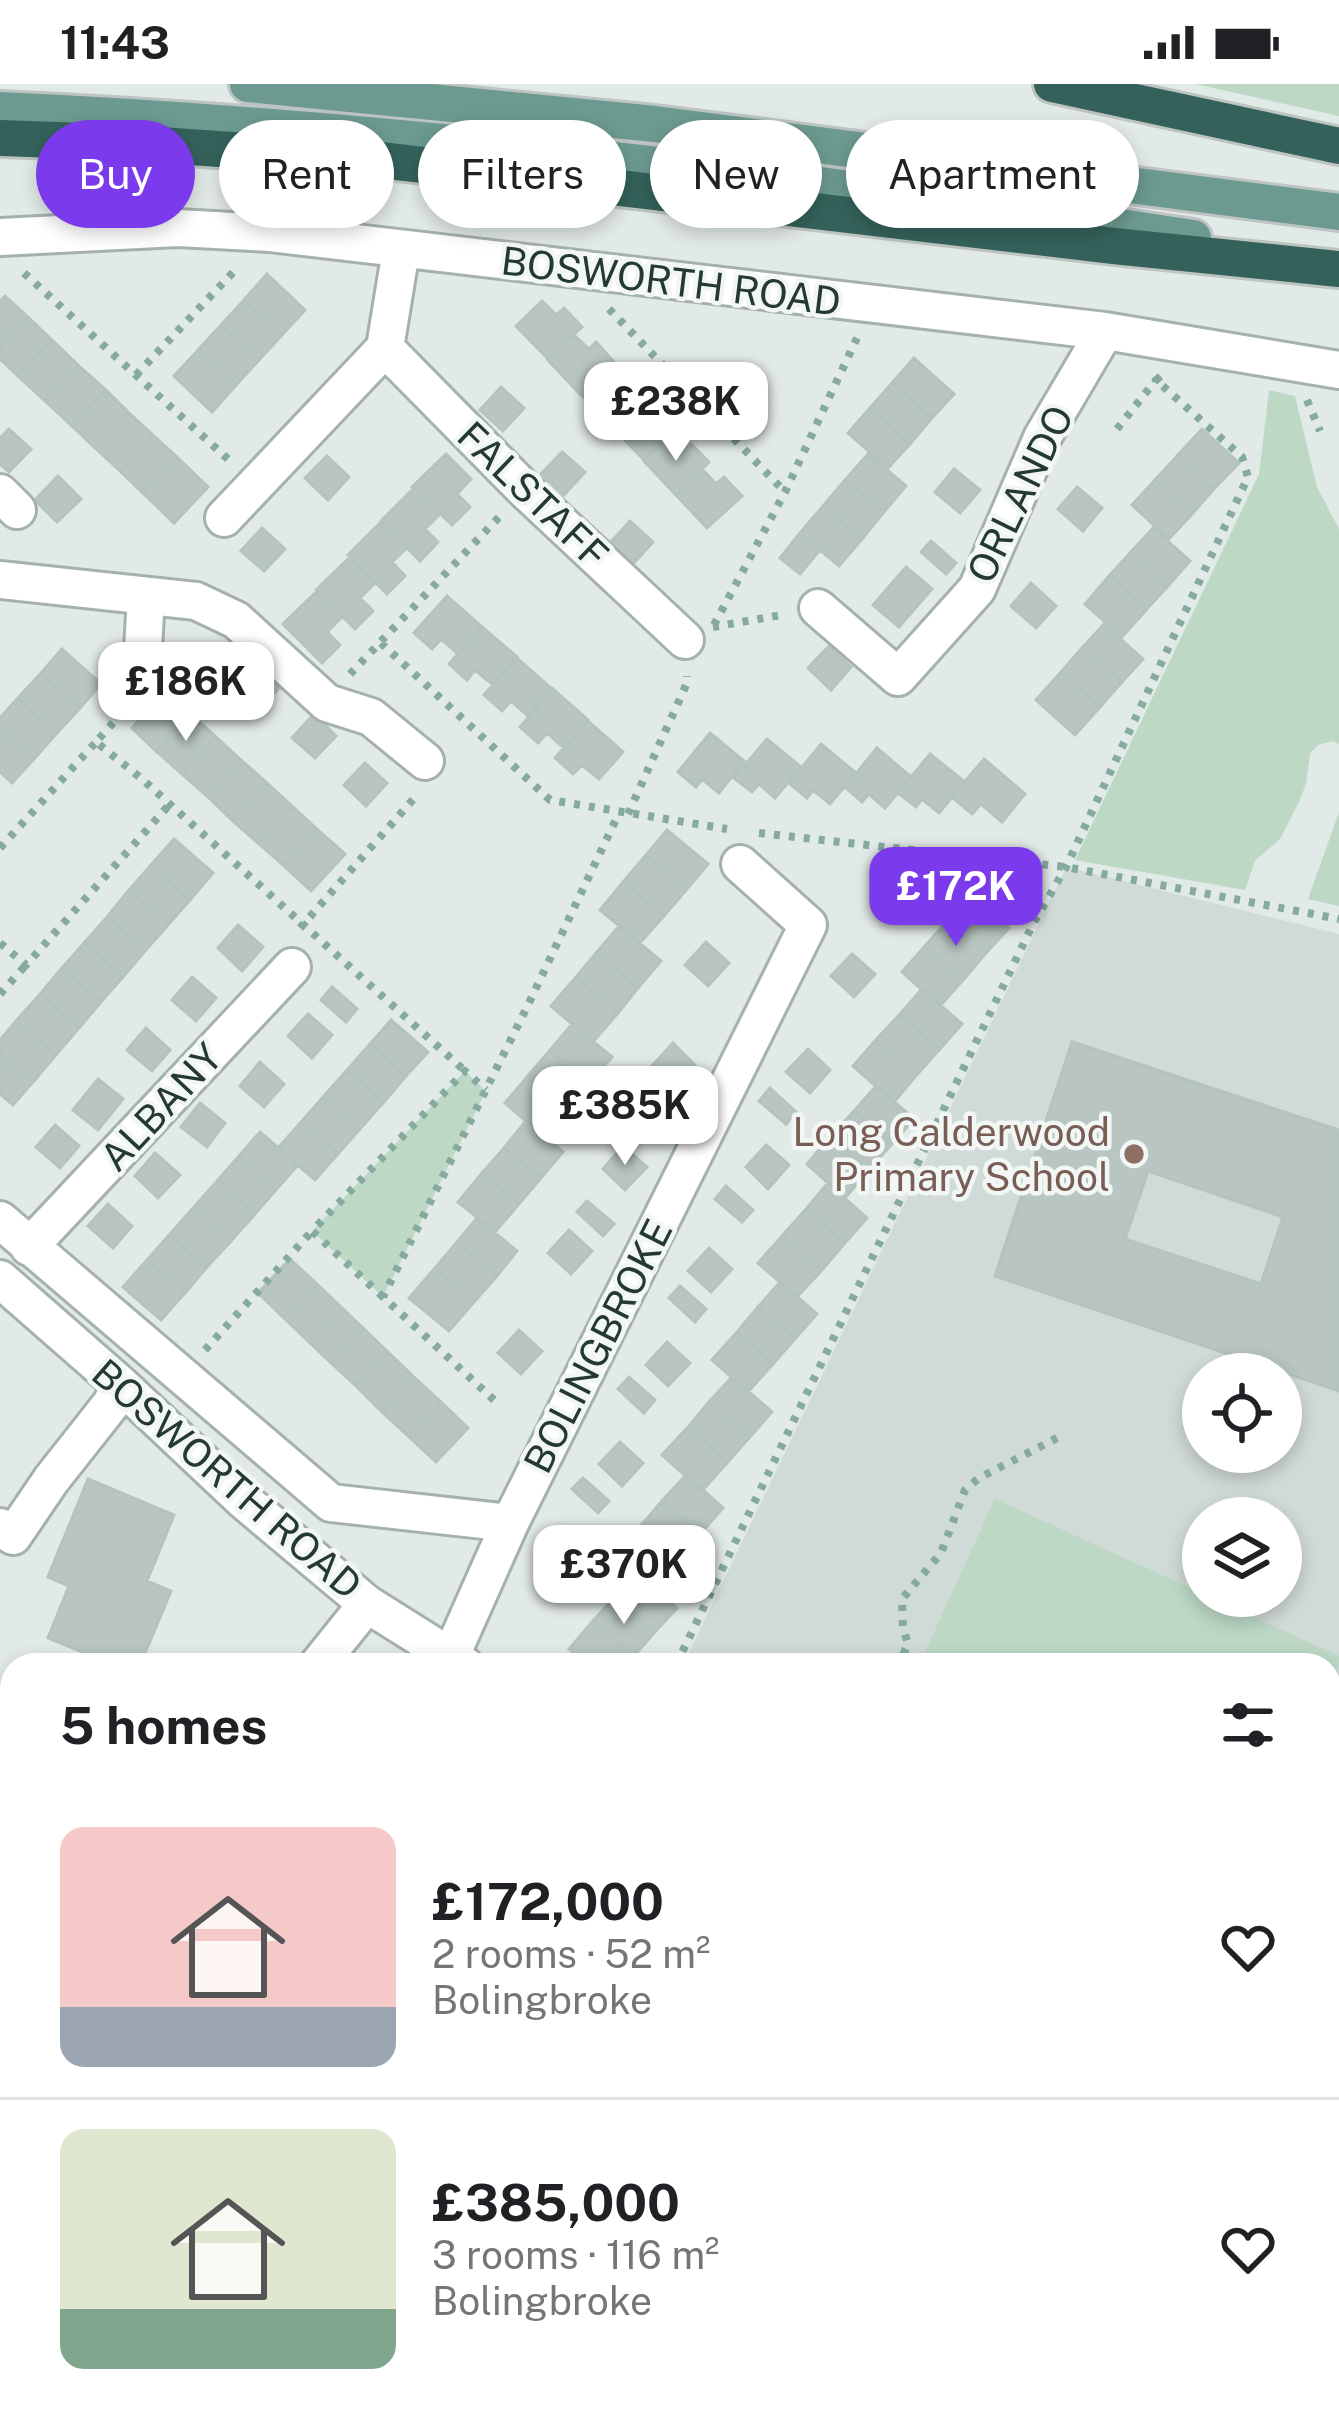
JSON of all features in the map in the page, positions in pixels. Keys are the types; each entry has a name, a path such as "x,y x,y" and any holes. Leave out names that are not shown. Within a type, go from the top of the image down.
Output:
{"highway":[{"path":"1052,84 1339,146"},
{"path":"0,138 380,160 971,230 1339,265"}],"main road":[{"path":"248,84 655,124 1339,212"},
{"path":"0,110 464,143 824,186 1339,265"}],"street":[{"name":"BOSWORTH ROAD","path":"9,252 178,228 271,233 1105,331 1339,370"},
{"path":"224,518 385,348 401,250"},
{"name":"ORLANDO","path":"818,608 898,677 977,589 1042,439 1105,331"},
{"name":"FALSTAFF","path":"385,348 525,490 699,634"},
{"path":"0,580 196,601 220,611 236,620 327,703 370,717 425,761"},
{"path":"142,668 146,596"},
{"name":"BOLINGBROKE","path":"460,1653 510,1522 808,925 741,842"},
{"name":"ALBANY","path":"29,1247 292,967"},
{"path":"0,1220 332,1503 510,1522"},
{"name":"BOSWORTH ROAD","path":"0,1279 243,1500 367,1604 443,1653"},
{"path":"0,1527 13,1536 121,1385"},
{"path":"328,1653 367,1604"}],"path":[{"path":"9,252 231,461"},
{"path":"136,375 250,254"},
{"path":"596,295 785,492"},
{"path":"382,1297 687,682 699,634 785,492 873,304"},
{"path":"1117,430 1165,371"},
{"path":"682,1653 1023,945 1066,868 1248,477 1242,457 1156,380"},
{"path":"1303,392 1321,431"},
{"path":"525,490 381,643 550,800 741,842 1066,868 1339,920"},
{"path":"699,634 818,608"},
{"path":"0,848 128,706 142,668"},
{"path":"96,742 486,1091"},
{"path":"304,925 410,803"},
{"path":"0,994 170,804"},
{"path":"0,943 26,965"},
{"path":"216,1337 465,1071"},
{"path":"312,1231 494,1400"},
{"path":"904,1653 908,1644 902,1628 902,1599 941,1552 965,1490 1057,1438"}],"shaded area":[{"name":"Long Calderwood Primary School","path":"1066,867 1339,934 1339,1653 689,1653"}],"green space":[{"path":"1195,84 1339,84 1339,116"},
{"path":"1269,390 1295,396 1317,487 1339,529 1339,744 1318,745 1310,754 1299,802 1280,839 1255,861 1245,890 1075,860 1259,474"},
{"path":"1339,812 1339,906 1308,899"},
{"path":"465,1071 486,1091 383,1297 312,1231"},
{"path":"995,1499 1182,1584 1182,1617 1254,1617 1332,1653 924,1653"}],"building":[{"path":"267,274 305,310 282,335 244,300"},
{"path":"5,296 28,317 0,347 0,301"},
{"path":"244,300 282,335 259,360 221,325"},
{"path":"542,301 556,315 564,308 582,327 548,359 516,326"},
{"path":"28,317 52,340 18,376 0,359 0,347"},
{"path":"221,325 259,360 237,384 199,349"},
{"path":"574,335 589,349 596,342 613,361 580,394 548,360"},
{"path":"52,340 79,366 45,401 18,376"},
{"path":"199,349 237,384 212,412 174,376"},
{"path":"914,358 954,394 932,418 892,383"},
{"path":"79,366 106,390 72,426 45,401"},
{"path":"607,368 621,382 628,375 646,394 612,426 580,393"},
{"path":"892,383 932,418 910,444 870,408"},
{"path":"501,387 524,408 503,431 480,410"},
{"path":"106,390 128,412 94,447 72,426"},
{"path":"638,402 653,416 660,409 678,428 644,460 612,427"},
{"path":"870,408 910,444 888,468 848,433"},
{"path":"128,412 153,435 120,471 94,447"},
{"path":"9,429 31,449 9,472 0,464 0,438"},
{"path":"1202,429 1239,463 1214,489 1177,456"},
{"path":"153,435 177,457 143,493 120,471"},
{"path":"670,436 684,451 691,444 709,462 676,495 644,461"},
{"path":"562,452 585,472 564,495 541,474"},
{"path":"446,454 471,479 457,494 470,507 452,525 412,487"},
{"path":"868,454 906,486 884,512 845,480"},
{"path":"327,456 349,477 328,500 305,478"},
{"path":"1177,456 1214,489 1192,514 1155,480"},
{"path":"177,457 208,487 174,523 143,493"},
{"path":"702,469 716,484 724,477 742,496 707,528 676,495"},
{"path":"954,469 980,490 960,513 935,492"},
{"path":"58,476 81,499 57,522 35,500"},
{"path":"845,480 884,512 862,539 823,506"},
{"path":"1155,480 1192,514 1169,539 1132,505"},
{"path":"1077,487 1102,508 1083,531 1058,509"},
{"path":"414,488 440,514 425,529 438,542 420,561 381,521"},
{"path":"823,506 862,539 839,566 800,533"},
{"path":"630,521 653,542 632,565 609,544"},
{"path":"381,522 407,548 392,562 405,576 387,594 348,555"},
{"path":"262,528 285,549 264,571 241,551"},
{"path":"1153,528 1190,561 1167,587 1130,553"},
{"path":"800,533 820,550 800,574 780,558"},
{"path":"931,541 956,563 946,574 921,552"},
{"path":"1130,553 1167,587 1147,609 1110,575"},
{"path":"349,558 375,583 360,598 373,611 355,629 316,590"},
{"path":"906,567 932,589 899,627 873,605"},
{"path":"1110,575 1147,609 1122,637 1085,604"},
{"path":"1031,583 1056,606 1036,628 1011,606"},
{"path":"316,592 342,617 327,632 340,645 322,663 283,624"},
{"path":"447,596 482,627 458,654 441,639 432,649 414,633"},
{"path":"1104,624 1143,659 1122,682 1082,648"},
{"path":"482,627 517,657 493,685 475,670 467,680 449,664"},
{"path":"829,646 851,667 831,690 808,668"},
{"path":"1082,648 1122,682 1100,707 1061,672"},
{"path":"62,649 101,684 80,708 41,673"},
{"path":"517,658 552,689 528,716 511,701 502,711 484,695"},
{"path":"256,667 279,688 258,711 235,690"},
{"path":"1061,672 1100,707 1075,735 1036,700"},
{"path":"41,673 80,708 56,734 18,698"},
{"path":"553,689 588,720 564,748 547,733 538,743 520,727"},
{"path":"165,691 190,714 156,751 132,728"},
{"path":"18,698 56,734 34,759 0,727 0,718"},
{"path":"190,714 215,736 182,774 156,751"},
{"path":"314,714 336,736 315,758 292,738"},
{"path":"588,721 623,752 599,779 582,765 573,774 555,758"},
{"path":"0,727 34,759 12,783 0,772"},
{"path":"710,733 744,761 719,793 702,779 696,787 678,772"},
{"path":"215,736 241,760 208,797 182,774"},
{"path":"767,739 801,767 775,798 759,784 752,792 734,778"},
{"path":"821,744 856,773 830,804 813,790 807,798 789,783"},
{"path":"877,748 911,777 885,808 869,794 862,802 845,787"},
{"path":"930,754 965,782 939,813 922,799 916,807 898,793"},
{"path":"984,759 1025,794 1002,822 981,804 972,814 952,797"},
{"path":"241,760 267,783 233,821 208,797"},
{"path":"365,763 387,783 366,806 344,785"},
{"path":"267,783 292,806 258,843 233,821"},
{"path":"292,806 317,829 284,866 258,843"},
{"path":"317,829 345,854 311,891 284,866"},
{"path":"667,830 708,864 687,889 646,855"},
{"path":"174,839 213,873 190,900 150,866"},
{"path":"646,855 687,889 664,916 623,882"},
{"path":"150,866 190,900 169,924 129,890"},
{"path":"623,882 664,916 640,943 600,910"},
{"path":"129,890 169,924 146,950 107,917"},
{"path":"971,894 1009,928 987,952 949,919"},
{"path":"107,917 146,950 123,977 84,943"},
{"path":"949,919 987,952 963,980 925,946"},
{"path":"238,925 263,947 242,971 218,948"},
{"path":"619,926 661,961 638,988 596,953"},
{"path":"706,942 729,963 708,986 685,965"},
{"path":"84,943 123,977 101,1002 62,968"},
{"path":"925,946 963,980 940,1006 902,972"},
{"path":"596,953 638,988 618,1013 576,977"},
{"path":"852,954 875,974 854,997 831,976"},
{"path":"62,968 101,1002 79,1028 40,994"},
{"path":"192,977 216,998 196,1021 172,1000"},
{"path":"576,977 618,1013 593,1042 551,1006"},
{"path":"332,987 357,1009 346,1022 321,1000"},
{"path":"922,989 962,1024 940,1049 900,1014"},
{"path":"40,994 79,1028 56,1055 16,1021"},
{"path":"308,1014 332,1035 312,1058 288,1036"},
{"path":"900,1014 940,1049 915,1077 875,1041"},
{"path":"391,1020 428,1052 406,1076 370,1044"},
{"path":"16,1021 56,1055 33,1082 0,1053 0,1040"},
{"path":"572,1024 612,1057 589,1083 550,1050"},
{"path":"146,1028 170,1050 152,1071 127,1050"},
{"path":"875,1041 915,1077 894,1102 853,1066"},
{"path":"1072,1042 1339,1130 1339,1391 1302,1379 1302,1353 1225,1353 995,1276","holes":["1148,1171 1283,1217 1261,1284 1125,1239"]},
{"path":"673,1043 695,1065 674,1087 652,1066"},
{"path":"370,1044 406,1076 384,1102 347,1070"},
{"path":"808,1049 830,1070 810,1093 786,1072"},
{"path":"550,1050 589,1083 567,1110 527,1077"},
{"path":"0,1053 33,1082 13,1105 0,1094"},
{"path":"260,1062 284,1084 264,1107 240,1086"},
{"path":"347,1070 384,1102 360,1129 323,1097"},
{"path":"527,1077 567,1110 544,1137 505,1103"},
{"path":"98,1079 123,1099 98,1130 73,1110"},
{"path":"876,1086 914,1119 892,1144 854,1111"},
{"path":"770,1088 796,1112 786,1124 759,1101"},
{"path":"323,1097 360,1129 338,1154 301,1122"},
{"path":"200,1103 225,1123 207,1147 181,1127"},
{"path":"854,1111 892,1144 868,1171 830,1137"},
{"path":"526,1121 563,1152 541,1178 504,1148"},
{"path":"301,1122 338,1154 315,1180 278,1148"},
{"path":"55,1125 79,1146 60,1168 36,1147"},
{"path":"260,1132 298,1165 276,1190 238,1157"},
{"path":"830,1137 868,1171 845,1198 807,1164"},
{"path":"766,1145 789,1165 768,1189 746,1167"},
{"path":"623,1146 647,1167 625,1190 603,1169"},
{"path":"504,1148 541,1178 519,1204 482,1173"},
{"path":"155,1153 180,1175 158,1198 135,1176"},
{"path":"238,1157 276,1190 255,1214 217,1181"},
{"path":"482,1173 519,1204 495,1232 458,1202"},
{"path":"217,1181 255,1214 231,1241 193,1208"},
{"path":"828,1183 867,1218 845,1243 806,1209"},
{"path":"726,1186 753,1210 742,1222 715,1199"},
{"path":"587,1201 614,1224 603,1236 577,1212"},
{"path":"108,1204 132,1226 113,1248 88,1226"},
{"path":"193,1208 231,1241 207,1267 169,1235"},
{"path":"806,1209 845,1243 822,1270 783,1235"},
{"path":"477,1218 517,1251 497,1276 457,1242"},
{"path":"569,1230 592,1251 571,1274 548,1253"},
{"path":"169,1235 207,1267 185,1293 147,1260"},
{"path":"783,1235 822,1270 797,1297 758,1263"},
{"path":"457,1242 497,1276 475,1301 435,1268"},
{"path":"709,1248 732,1269 711,1292 688,1271"},
{"path":"290,1259 317,1284 284,1318 258,1293"},
{"path":"147,1260 185,1293 161,1320 123,1287"},
{"path":"435,1268 475,1301 449,1331 409,1298"},
{"path":"780,1282 817,1314 795,1339 758,1307"},
{"path":"317,1284 342,1308 309,1342 284,1318"},
{"path":"680,1286 706,1309 695,1322 669,1298"},
{"path":"758,1307 795,1339 773,1364 737,1332"},
{"path":"342,1308 364,1329 331,1363 309,1342"},
{"path":"364,1329 388,1352 356,1386 331,1363"},
{"path":"519,1330 542,1351 521,1374 498,1353"},
{"path":"737,1332 773,1364 748,1392 712,1360"},
{"path":"667,1342 690,1363 668,1386 646,1365"},
{"path":"388,1352 415,1378 382,1412 356,1386"},
{"path":"629,1377 655,1400 644,1413 618,1389"},
{"path":"732,1377 772,1412 749,1438 709,1402"},
{"path":"415,1378 441,1402 408,1436 382,1412"},
{"path":"441,1402 468,1428 436,1462 408,1436"},
{"path":"709,1402 749,1438 728,1462 688,1427"},
{"path":"688,1427 728,1462 702,1491 662,1455"},
{"path":"620,1442 643,1463 622,1486 599,1464"},
{"path":"686,1475 723,1508 700,1534 662,1501"},
{"path":"583,1478 609,1501 598,1513 572,1489"},
{"path":"88,1479 174,1515 147,1581 171,1591 145,1653 85,1653 48,1638 69,1586 48,1577"},
{"path":"662,1501 700,1534 676,1561 639,1528"},
{"path":"639,1528 676,1561 653,1587 616,1554"},
{"path":"571,1540 594,1560 572,1584 550,1562"},
{"path":"637,1573 677,1608 655,1632 615,1597"},
{"path":"615,1597 655,1632 637,1653 629,1653 593,1621"},
{"path":"593,1621 629,1653 574,1653 569,1649"}],"place":[{"name":"Long Calderwood Primary School","path":"1134,1154"}]}
